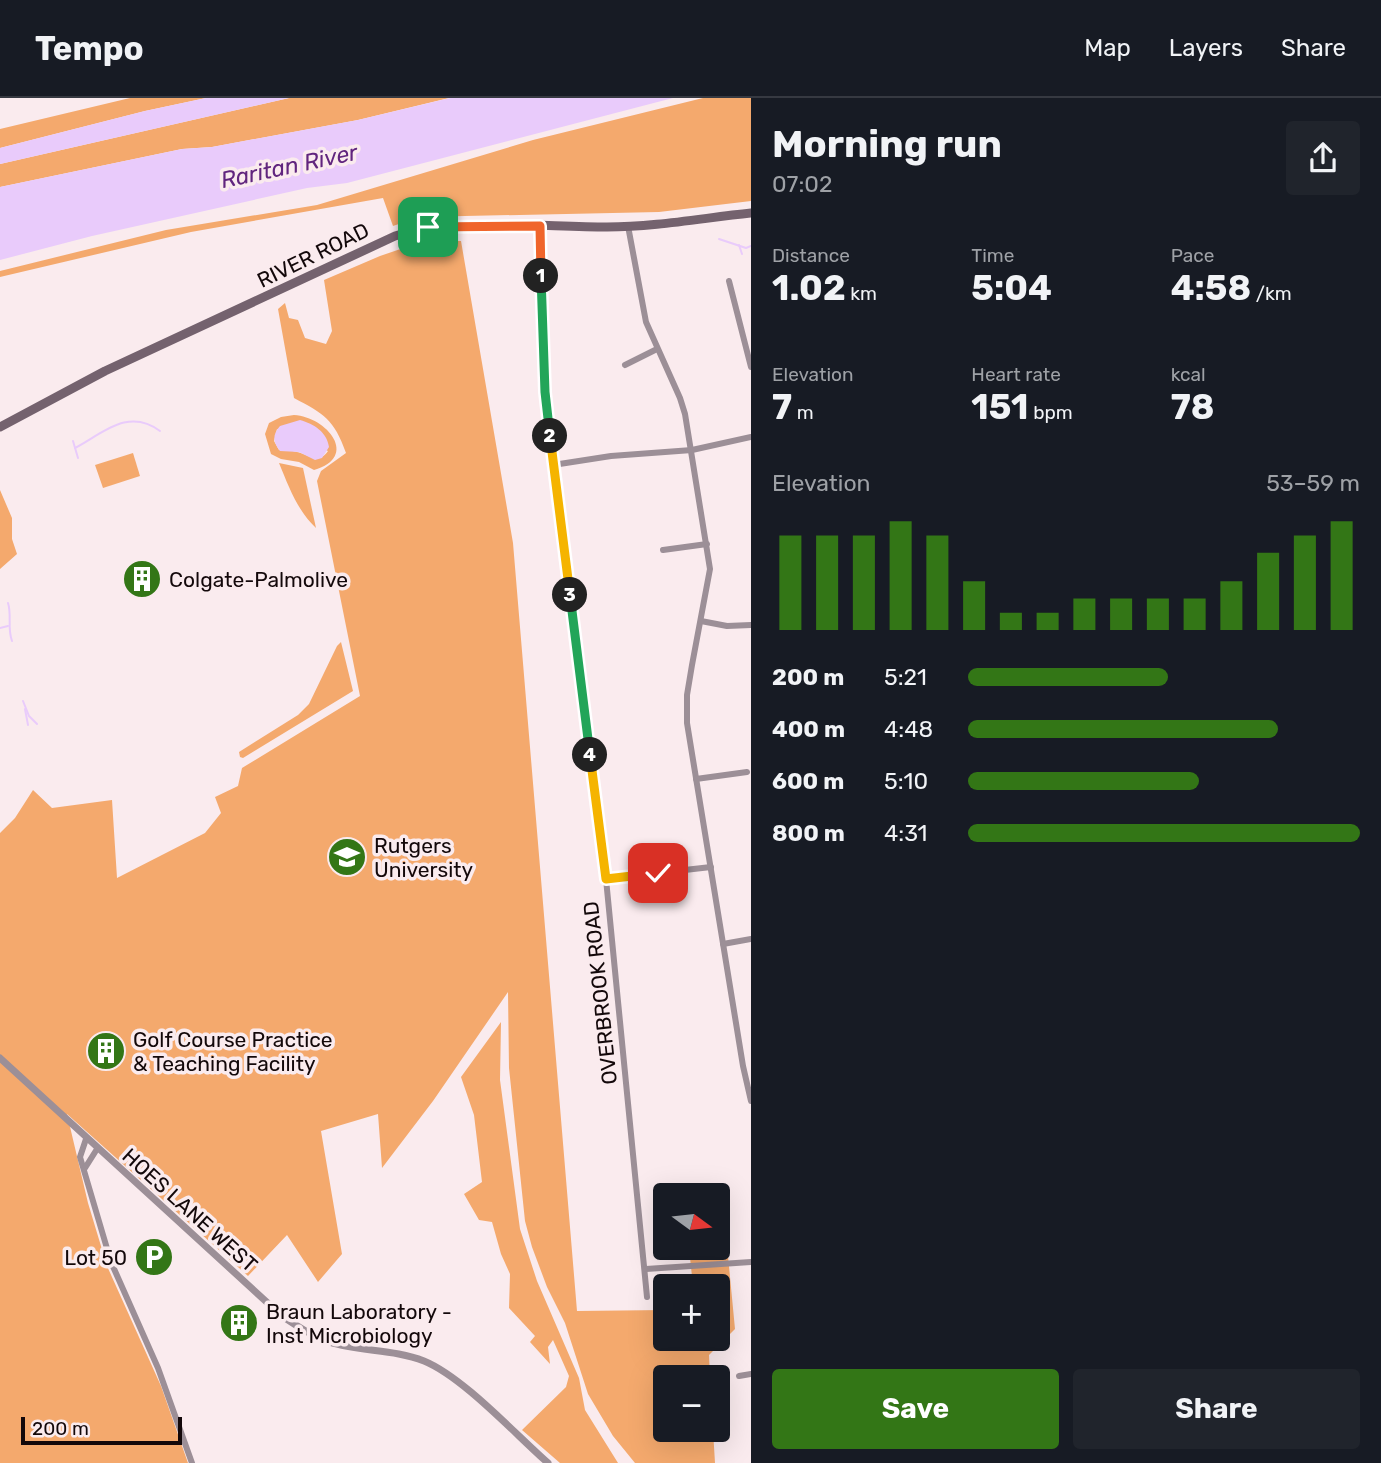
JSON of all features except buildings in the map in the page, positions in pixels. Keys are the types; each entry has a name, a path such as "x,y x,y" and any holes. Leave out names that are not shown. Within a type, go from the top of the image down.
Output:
{"main road":[{"name":"RIVER ROAD","path":"0,427 105,371 395,236 443,226 628,226 751,213"}],"street":[{"name":"OVERBROOK ROAD","path":"540,226 545,392 606,879 648,1297"},
{"path":"628,226 640,304 680,398 692,450 707,544 709,569 687,695 687,723 751,1101"},
{"path":"729,281 751,367"},
{"path":"625,365 657,349"},
{"path":"553,465 611,456 692,450 751,438"},
{"path":"663,551 707,544"},
{"path":"701,621 727,626 751,625"},
{"path":"696,779 747,772"},
{"path":"606,879 710,867"},
{"path":"723,944 751,939"},
{"name":"HOES LANE WEST","path":"0,1058 282,1316 313,1336 329,1342 410,1356 440,1369 548,1463"},
{"path":"86,1139 80,1157 111,1262 159,1368 192,1463"},
{"path":"85,1170 97,1149"},
{"path":"646,1269 751,1262"},
{"path":"739,1376 751,1374"}],"shaded area":[{"path":"130,98 206,98 0,148 0,129"},
{"path":"289,98 449,98 358,120 212,147 182,149 0,187 0,164"},
{"path":"703,98 751,98 751,201 659,212 419,217 393,226 383,198 191,232 0,277 0,271 166,230 317,205 533,140"},
{"name":"Rutgers University","path":"424,241 461,241 513,543 577,1311 653,1310 653,1351 713,1351 709,1355 709,1365 653,1365 653,1442 714,1442 715,1463 635,1463 613,1436 588,1394 565,1323 547,1287 525,1221 509,1068 508,992 433,1101 382,1168 378,1114 321,1131 342,1254 318,1282 287,1235 248,1276 67,1114 88,1203 107,1266 161,1386 188,1463 0,1463 0,833 15,818 33,790 52,808 112,800 117,878 205,833 221,813 215,797 238,786 242,768 360,696 317,481 321,471 346,453 337,432 327,419 294,398 278,309 285,303 289,318 298,320 305,338 326,344 332,331 324,280"},
{"path":"294,415 318,423 334,438 337,447 335,456 328,464 314,470 299,462 271,454 265,434 269,423","holes":["277,429 328,451 321,457 314,458 295,451 279,450 274,441"]},
{"path":"133,453 140,476 103,488 95,465"},
{"path":"279,463 303,468 316,528 299,506"},
{"path":"0,490 12,518 12,539 17,554 0,569"},
{"path":"341,642 353,691 243,758 240,757 239,752 298,715 309,704"},
{"path":"501,1022 500,1080 520,1229 537,1281 579,1378 585,1410 618,1463 560,1463 522,1430 566,1387 569,1376 553,1340 548,1347 550,1364 530,1342 535,1336 509,1308 510,1274 492,1222 479,1220 464,1194 482,1182 474,1115 461,1077"},
{"name":"Rutgers University","path":"690,1260 728,1260 730,1274 692,1274"},
{"name":"Rutgers University","path":"730,1277 735,1329 730,1334"}],"water":[{"path":"206,98 289,98 0,164 0,148"},
{"name":"Raritan River","path":"450,98 673,98 347,183 307,188 92,236 0,260 0,187 182,149 212,147 358,120"},
{"path":"300,420 315,426 326,437 329,447 322,458 315,460 299,452 280,451 278,448 275,442 277,429"}],"waterway":[{"path":"719,239 746,248 751,246"},
{"path":"739,245 742,254"},
{"path":"75,448 105,430 126,422 148,424 160,431"},
{"path":"73,441 78,458"},
{"path":"8,603 12,641"},
{"path":"0,628 8,626"},
{"path":"23,701 29,716 37,724"},
{"path":"25,709 28,725"}],"place":[{"name":"Colgate-Palmolive","path":"142,579"},
{"name":"Rutgers University","path":"347,857"},
{"name":"Golf Course Practice & Teaching Facility","path":"106,1051"},
{"name":"Lot 50","path":"154,1257"},
{"name":"Braun Laboratory - Inst Microbiology","path":"239,1323"}],"route":[{"path":"428,227 540,226 545,392 606,879 658,873"}]}
